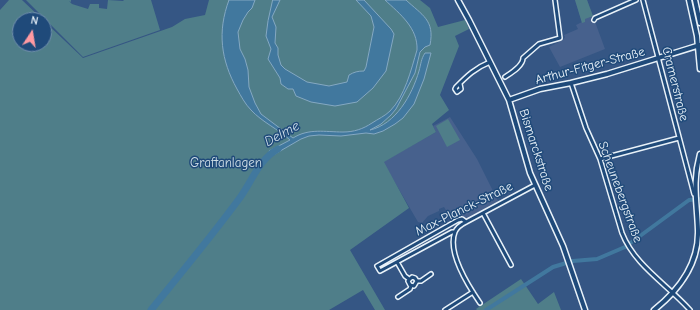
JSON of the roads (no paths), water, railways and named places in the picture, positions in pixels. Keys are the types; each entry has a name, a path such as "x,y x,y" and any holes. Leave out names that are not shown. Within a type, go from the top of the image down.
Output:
{"main road":[{"name":"Bismarckstraße","path":"460,0 509,100 530,173 569,262 585,310"},
{"path":"689,0 699,45 700,69"},
{"path":"695,0 700,23"},
{"name":"Arthur-Fitger-Straße","path":"509,100 540,89 611,73 699,45"},
{"path":"695,198 696,170 700,154"},
{"name":"Cramerstraße","path":"654,310 672,293 688,272 695,257 699,245 695,198"},
{"path":"695,257 700,254"}],"street":[{"path":"505,77 519,66 523,62 523,58 539,44 560,38 554,0"},
{"path":"594,20 595,18 636,0"},
{"name":"Cramerstraße","path":"643,0 695,198"},
{"path":"460,84 466,76 490,62"},
{"name":"Scheunebergstraße","path":"571,83 586,128 600,159 622,233 628,246 642,264 690,310"},
{"path":"600,159 679,138"},
{"name":"Max-Planck-Straße","path":"466,222 462,219 458,220 377,266 380,271 452,232 455,232 466,222 535,185"},
{"path":"483,213 511,264"},
{"path":"455,232 453,243 454,250 464,276 480,303"},
{"path":"397,262 405,276 409,279 411,286"},
{"path":"398,297 410,289 411,286 415,285 417,282 431,274"},
{"path":"409,279 412,277 415,278 417,282"},
{"path":"445,310 473,292"}],"waterway":[{"name":"Delme","path":"151,310 228,213 243,193 260,165 271,153 278,149"},
{"path":"486,310 553,267 573,261 597,259 625,247 689,200 700,199"}],"park label":[{"name":"Graftanlagen","path":"226,163"}]}
